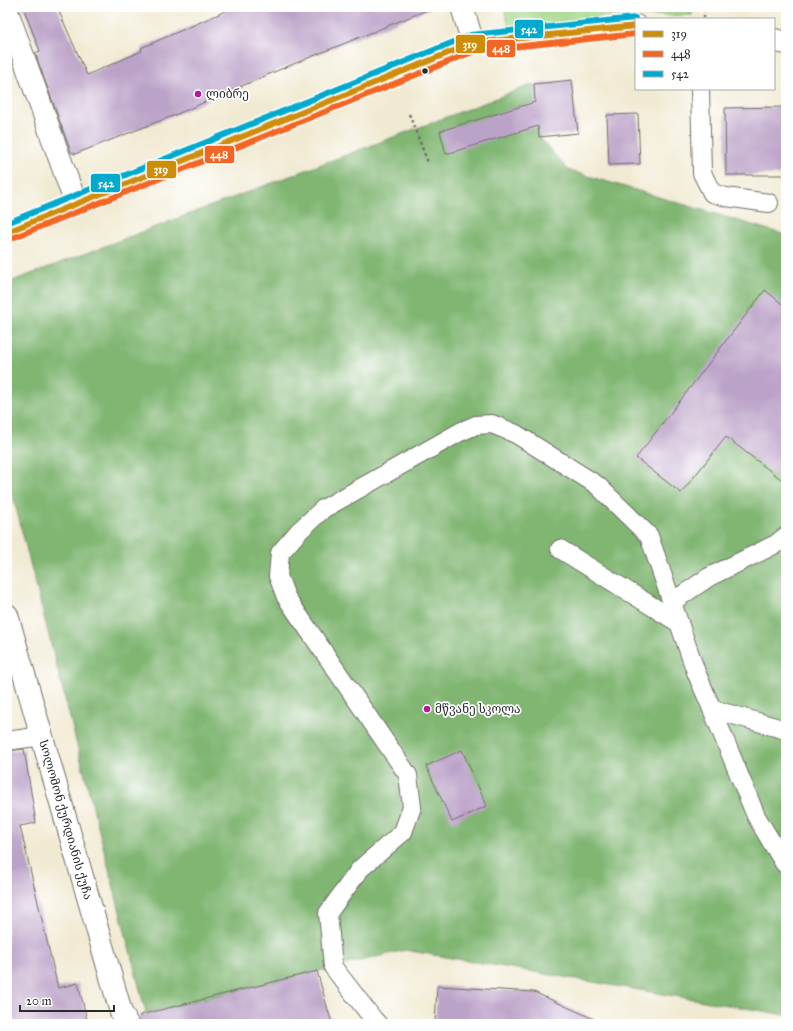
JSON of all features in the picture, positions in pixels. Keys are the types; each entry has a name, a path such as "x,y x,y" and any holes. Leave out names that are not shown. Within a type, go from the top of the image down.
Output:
{"main road":[{"path":"462,7 473,43"},
{"path":"7,11 76,204"},
{"path":"7,232 473,43 635,26"},
{"path":"775,40 786,43"},
{"name":"სოლომონ ქურდიანის ქუჩა","path":"7,615 123,1020"}],"lane":[{"path":"700,90 702,173 712,193 726,197 769,203"},
{"path":"378,1024 333,967 328,913 360,868 403,832 412,807 408,775 286,597 278,576 280,553 299,531 323,509 460,432 476,425 492,424 516,434 597,485 648,536 696,672 756,816 786,865"},
{"path":"672,602 709,577 776,544 786,536"},
{"path":"560,549 679,623"},
{"path":"712,709 786,730"},
{"path":"7,741 42,736"}],"path":[{"path":"704,7 704,18"},
{"path":"409,114 428,163"}],"green space":[{"path":"504,7 692,7 692,15 607,16 510,30"},
{"name":"მწვანე სკოლა","path":"534,84 539,137 568,170 786,235 786,1015 405,950 146,1013 7,473 7,283"}],"building":[{"path":"23,7 57,7 87,75 142,51 141,48 235,7 432,8 281,69 175,115 75,154 71,152 35,53 40,51"},
{"path":"572,80 578,133 539,137 538,126 446,154 440,131 535,102 534,84"},
{"path":"786,107 786,175 726,175 725,108"},
{"path":"638,114 640,164 609,165 607,115"},
{"path":"765,290 786,307 786,483 726,437 681,493 636,458"},
{"path":"24,749 36,823 20,826 58,988 78,983 88,1024 7,1024 7,751"},
{"path":"462,750 487,806 452,822 426,766"},
{"path":"317,971 332,1024 141,1024 140,1015"},
{"path":"437,986 534,992 605,1024 435,1024"}],"transit line":[{"name":"542","path":"7,223 471,35 635,18"},
{"name":"319","path":"7,232 473,43 635,26"},
{"name":"448","path":"10,239 475,51 635,34"}],"place":[{"name":"ლიბრე","path":"198,94"},
{"name":"მწვანე სკოლა","path":"427,709"}]}
